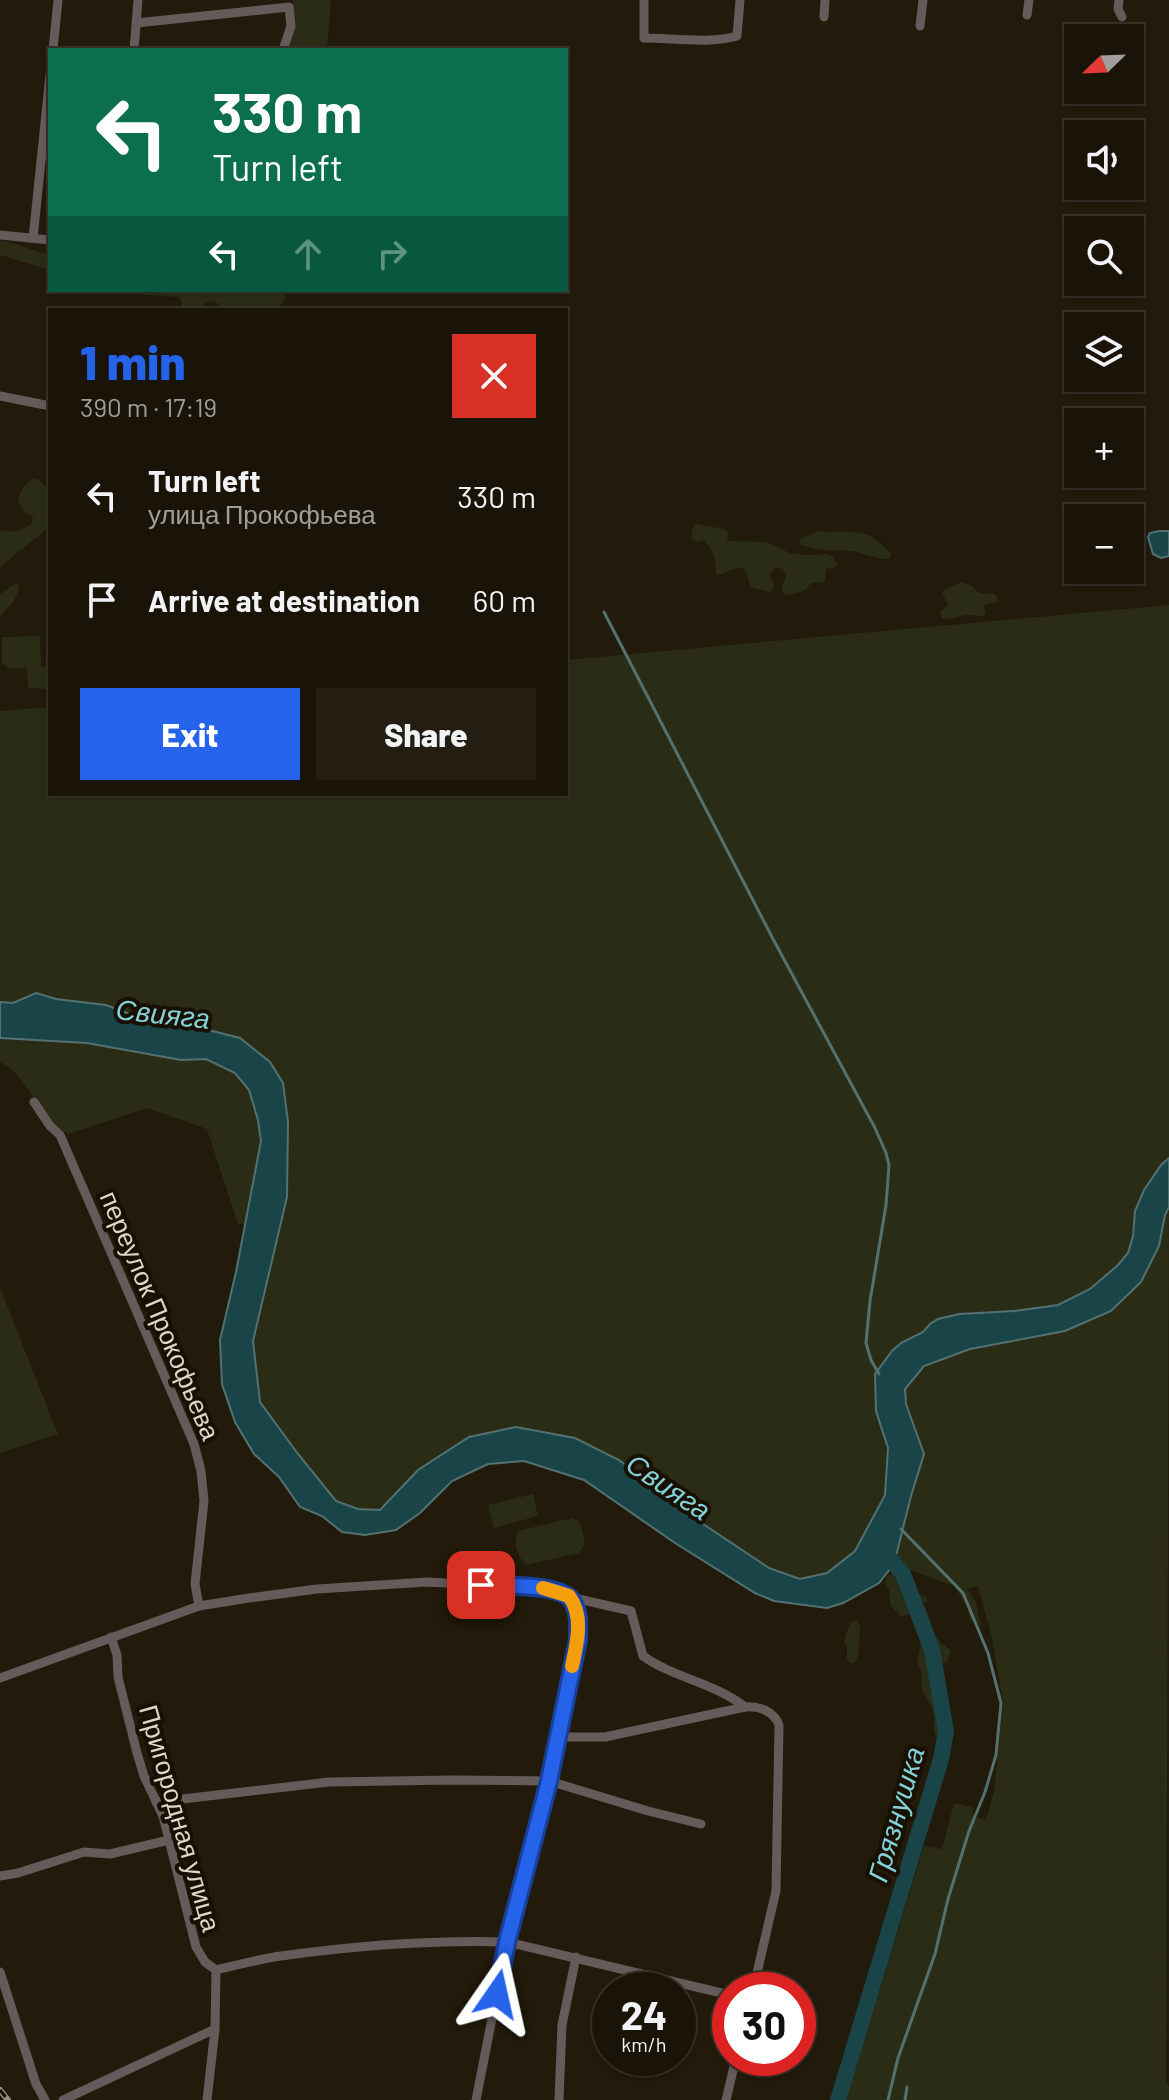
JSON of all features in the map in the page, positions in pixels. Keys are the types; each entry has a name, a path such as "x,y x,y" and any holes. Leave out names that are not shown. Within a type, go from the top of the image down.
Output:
{"street":[{"path":"53,48 58,0"},
{"path":"134,48 138,0"},
{"path":"644,0 644,38 729,38 737,36 740,0"},
{"path":"824,17 825,0"},
{"path":"920,26 923,0"},
{"path":"1027,15 1029,0"},
{"path":"1119,0 1118,9 1122,17"},
{"path":"136,23 289,7 291,26 284,48"},
{"path":"33,238 48,94"},
{"path":"0,235 48,240"},
{"path":"0,396 48,406"},
{"name":"переулок Прокофьева","path":"34,1102 60,1135 194,1444 204,1501 195,1584 199,1606"},
{"path":"0,1678 199,1606 317,1589 427,1582 551,1589 631,1611 643,1656 657,1666 732,1697 745,1707"},
{"path":"476,2100 507,1942 549,1781 578,1640 577,1611 569,1596"},
{"name":"Пригородная улица","path":"111,1637 137,1753 163,1816 196,1947 205,1962 216,1970 215,2029 207,2100"},
{"path":"558,1737 605,1737 745,1707 764,1709 777,1720 776,1891 757,1972"},
{"path":"156,1802 329,1782 549,1781 701,1824"},
{"path":"0,1876 84,1852 110,1854 169,1840"},
{"path":"216,1970 279,1956 344,1949 473,1941 507,1942 712,1991"},
{"path":"559,2100 562,2025 576,1957"},
{"path":"0,1972 36,2084 45,2100"},
{"path":"63,2100 215,2029"},
{"path":"726,2100 732,2076"}],"green space":[{"path":"293,0 331,0 327,48 287,48"},
{"path":"0,241 48,254 48,269 0,255"},
{"path":"135,292 284,292 286,298 278,308 219,308 219,304 213,301 200,308 183,308 178,297"},
{"path":"35,478 48,491 48,528 0,567 0,530 16,532 31,524 33,516 24,512 18,501 28,482"},
{"path":"696,524 724,529 728,532 729,541 766,542 790,553 827,554 837,565 826,569 822,583 812,583 797,593 783,593 785,574 783,569 776,567 770,575 773,590 750,587 743,568 717,575 714,557 707,544 704,540 693,540 692,531"},
{"path":"820,531 867,535 891,554 889,559 884,559 799,544 801,538"},
{"path":"961,582 979,593 995,594 998,600 984,606 986,613 983,616 942,618 940,613 948,604 943,591"},
{"path":"16,583 19,587 16,597 0,618 0,594"},
{"path":"1169,605 1169,1158 1152,1176 1139,1199 1126,1255 1092,1287 1075,1298 1053,1306 954,1315 901,1344 892,1432 892,1491 855,1551 827,1573 800,1579 769,1568 703,1524 516,1427 469,1437 418,1470 380,1510 358,1509 336,1501 260,1402 253,1341 287,1197 288,1122 181,1023 130,1014 106,1005 56,999 36,993 13,1003 0,1002 0,711 48,707 48,796 568,796 568,660"},
{"path":"40,636 41,667 48,667 48,689 28,688 27,668 8,668 2,663 2,637"},
{"path":"0,1039 115,1044 213,1058 235,1073 249,1091 261,1141 245,1224 238,1224 207,1129 147,1108 68,1134 49,1119 19,1078 0,1062"},
{"path":"1169,1207 1166,2082 1169,2100 846,2100 924,1846 942,1849 954,1803 974,1808 972,1816 986,1820 994,1792 1003,1703 992,1638 978,1586 967,1589 976,1603 981,1626 971,1621 966,1604 954,1586 894,1564 924,1454 906,1404 905,1389 924,1366 970,1349 1065,1331"},
{"path":"0,1288 58,1434 0,1453"},
{"path":"533,1494 538,1516 494,1528 488,1505"},
{"path":"572,1518 580,1522 585,1543 579,1553 526,1565 517,1549 518,1531"},
{"path":"893,1574 915,1592 926,1596 928,1601 923,1604 936,1635 951,1650 947,1661 940,1665 946,1707 951,1717 951,1735 940,1741 934,1730 933,1711 922,1688 917,1663 920,1632 909,1614 902,1617 890,1605 889,1589 885,1583 887,1575"},
{"path":"856,1620 860,1628 858,1656 851,1663 847,1660 844,1641 849,1626"}],"water":[{"path":"1169,531 1169,556 1161,558 1153,554 1148,537 1150,533"},
{"name":"Свияга","path":"36,993 56,999 106,1005 130,1014 240,1038 270,1062 283,1083 288,1122 287,1197 253,1341 260,1402 336,1501 358,1509 380,1510 418,1470 469,1437 516,1427 575,1438 619,1460 703,1524 769,1568 800,1579 827,1573 855,1551 885,1495 888,1448 876,1411 875,1374 892,1351 938,1319 959,1314 1058,1305 1090,1289 1128,1253 1135,1211 1144,1190 1169,1158 1169,1207 1159,1246 1141,1282 1111,1311 1065,1331 970,1349 924,1366 905,1389 906,1404 924,1454 894,1564 879,1583 843,1603 827,1608 774,1601 755,1593 584,1480 524,1461 488,1464 452,1481 420,1513 396,1530 365,1535 342,1532 322,1516 300,1507 279,1477 254,1454 235,1422 222,1384 220,1340 261,1141 249,1090 235,1073 206,1059 181,1060 87,1043 0,1038 0,1002 13,1003"}],"waterway":[{"path":"604,612 886,1153 889,1165 886,1205 866,1343 879,1374"},
{"path":"888,2100 898,2058 935,1954 969,1831 996,1755 1001,1703 988,1653 963,1593 901,1529"},
{"name":"Грязнушка","path":"838,2100 941,1759 946,1731 932,1650 903,1574 882,1549"},
{"path":"905,2100 907,2087"}],"railway":[{"path":"0,2090 8,2100"}],"slow traffic":[{"path":"543,1588 569,1596 577,1611 578,1640 572,1666"}],"route":[{"path":"481,1585 561,1592 573,1602 578,1621 578,1640 549,1781 507,1942 497,1994"}]}
